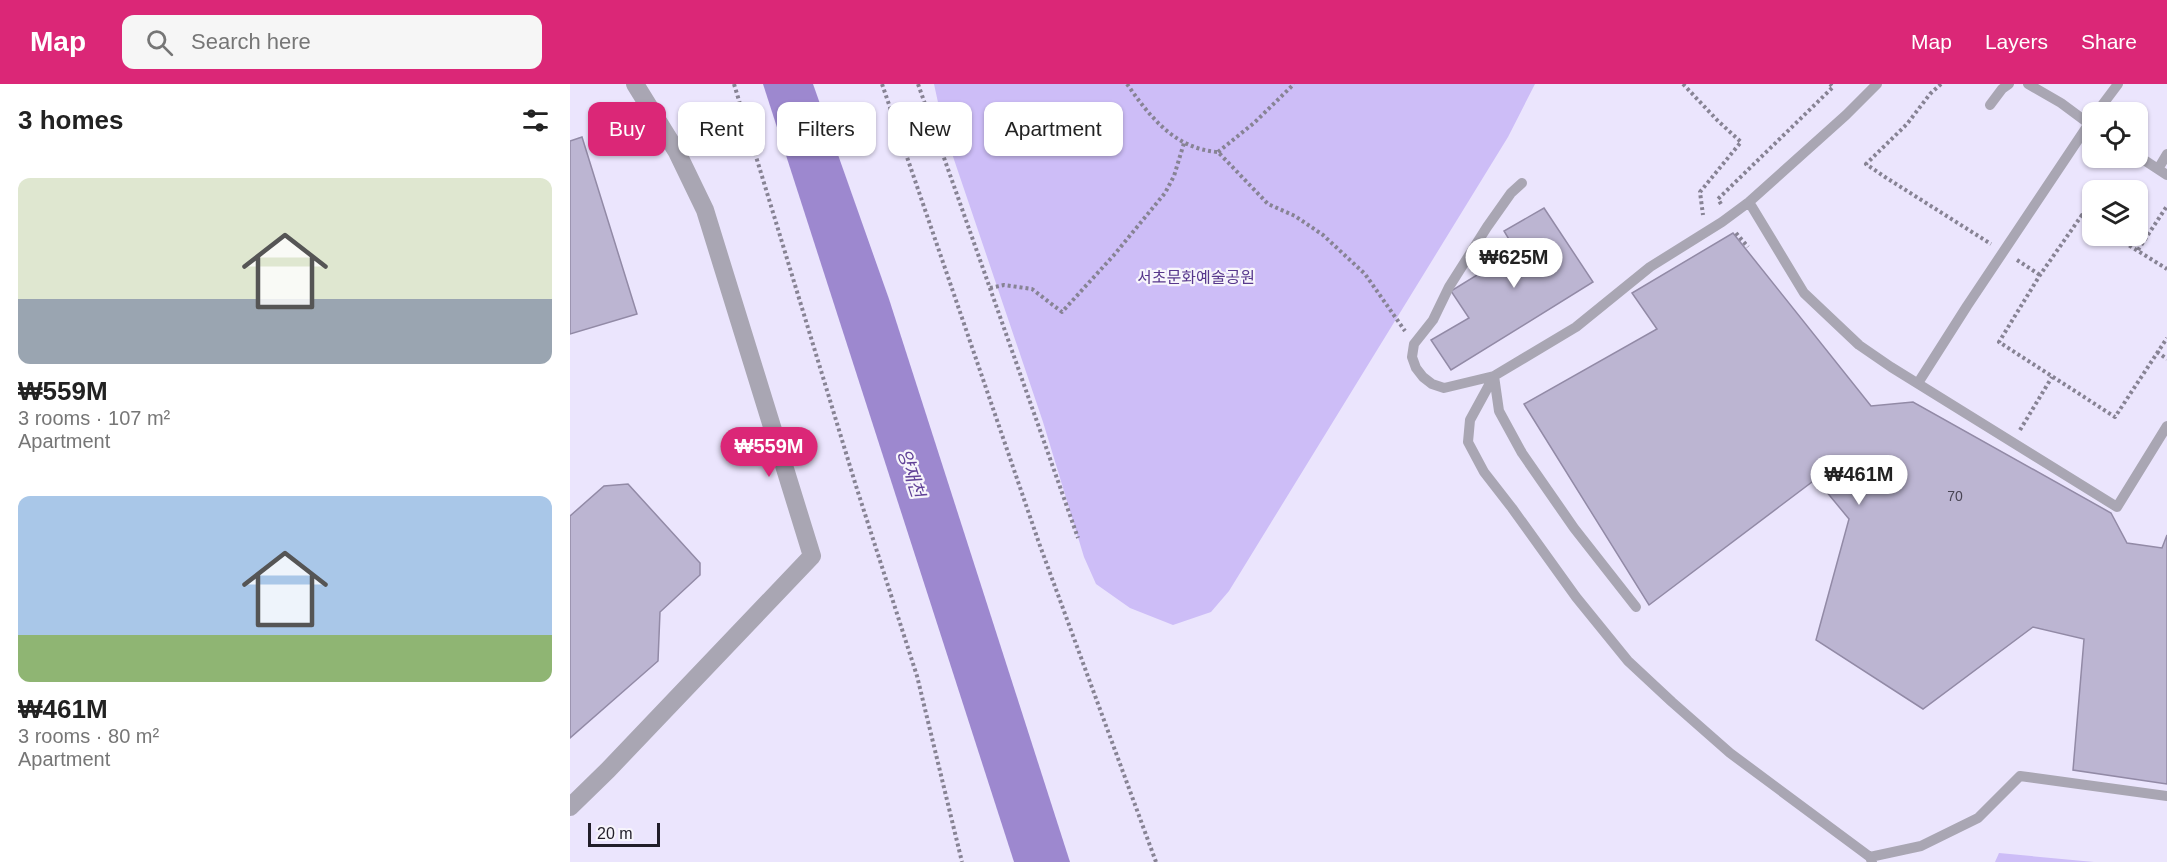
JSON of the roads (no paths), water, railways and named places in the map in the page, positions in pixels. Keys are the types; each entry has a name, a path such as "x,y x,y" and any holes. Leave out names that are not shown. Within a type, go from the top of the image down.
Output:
{"street":[{"path":"570,807 812,556 705,210 677,152 636,84"}],"lane":[{"path":"1522,183 1487,227 1449,287 1433,320 1414,344 1412,357 1416,368 1432,384 1444,388 1494,376 1576,327 1650,267 1722,222 1749,202 1877,84"},
{"path":"1990,105 2002,89 2009,84"},
{"path":"2028,84 2082,117"},
{"path":"2104,102 2118,84"},
{"path":"1918,383 2003,251 2082,136"},
{"path":"2148,163 2162,172 2167,153"},
{"path":"1749,202 1804,293 1859,345 2117,507 2167,426"},
{"path":"1494,376 1499,411 1522,453 1568,519 1636,607"},
{"path":"1494,376 1470,420 1468,442 1484,472 1576,597 1628,662 1672,702 1730,753 1871,860 1921,846 1978,818 2020,776 2167,796"}],"water":[{"path":"763,84 813,84 819,102 777,102 777,127"},
{"name":"양재천","path":"786,156 838,156 889,299 1070,862 1014,862"}],"park label":[{"name":"서초문화예술공원","path":"1196,277"}]}
